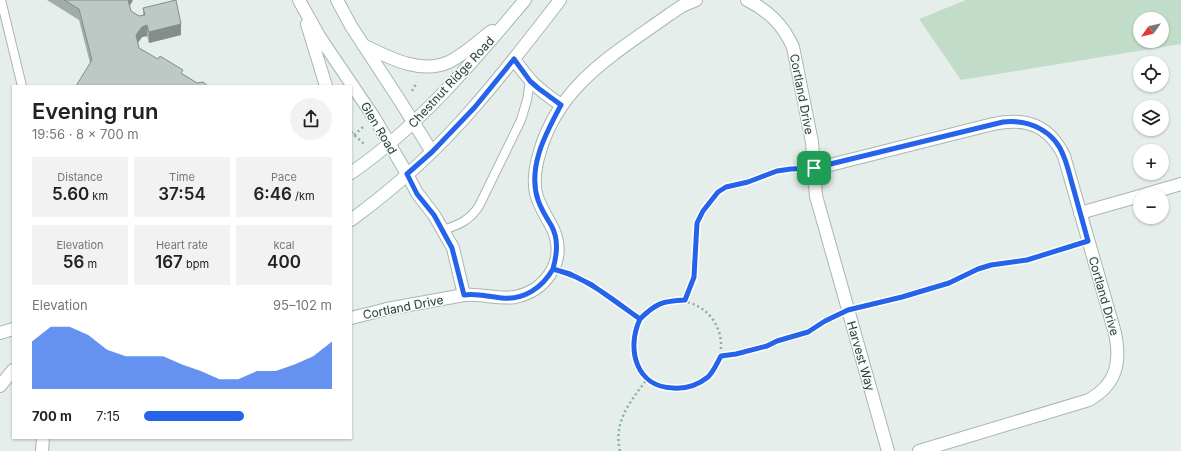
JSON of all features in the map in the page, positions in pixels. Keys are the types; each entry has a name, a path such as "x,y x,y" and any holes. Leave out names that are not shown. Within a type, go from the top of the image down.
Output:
{"street":[{"path":"336,0 362,44 432,152"},
{"name":"Chestnut Ridge Road","path":"352,172 414,123 456,80 524,0"},
{"path":"352,219 372,204 432,152 475,107 560,0"},
{"name":"Cortland Drive","path":"352,318 464,295 484,294 504,298 525,295 542,285 553,269 557,247 556,236 538,202 535,179 536,164 545,136 561,105 579,83 591,72 670,14 682,6 696,0"},
{"name":"Cortland Drive","path":"747,0 769,14 779,23 787,34 793,47 812,142 814,168 993,124 1011,121 1020,121 1030,124 1047,132 1054,139 1064,156 1115,332 1118,352 1118,363 1115,373 1104,389 1089,400 919,451"},
{"path":"300,2 326,85"},
{"name":"Glen Road","path":"300,2 331,54 375,119 417,194 434,215 443,230 452,248 464,295"},
{"path":"362,44 390,58 410,64 433,66 439,65 457,57 509,18"},
{"path":"514,59 530,81 561,105"},
{"name":"Harvest Way","path":"814,168 816,196 888,451"},
{"path":"1167,188 1181,184"},
{"path":"1080,213 1133,198"},
{"path":"0,333 12,329"},
{"path":"0,386 12,371"},
{"path":"42,451 43,439"}],"lane":[{"path":"1,0 22,85"},
{"path":"443,230 464,222 475,213 521,120 527,100 530,81"}],"path":[{"path":"411,94 419,78"},
{"path":"363,127 352,133 365,144"},
{"path":"685,300 694,277 697,223 703,211 718,192 726,187 748,182 777,171 814,168"},
{"path":"721,356 755,350 777,341 808,332 825,321 848,310 902,297 949,283 978,269 991,265 1027,260 1088,241"},
{"path":"553,269 570,274 592,285 640,319"},
{"path":"685,300 703,309 710,315 720,336 721,356 709,376 699,383 681,388 657,386 647,379 639,369 633,347 635,328 640,319 658,304 670,301 685,300"},
{"path":"620,451 618,435 619,424 632,400 647,379"}],"green space":[{"path":"966,0 1181,0 1181,44 1169,46 1169,12 1133,12 1133,48 1157,48 961,80 919,19"}],"building":[{"path":"64,0 128,0 131,11 139,16 145,15 143,8 176,0 181,24 149,32 147,25 142,27 136,35 139,48 158,59 160,56 183,70 181,73 197,83 203,82 207,85 77,85 92,60 79,9"}],"route":[{"path":"814,168 777,171 748,182 726,187 718,192 703,211 697,223 695,246 696,263 694,277 685,300 670,301 658,304 640,319 592,285 580,279 570,274 553,269 542,285 525,295 504,298 484,294 464,295 452,248 448,239 434,215 417,194 407,174 432,152 475,107 514,59 530,81 561,105 545,136 536,164 535,179 538,202 556,236 557,247 553,269 570,274 580,279 592,285 640,319 635,328 633,347 639,369 647,379 657,386 669,388 681,388 699,383 709,376 721,356 755,350 777,341 798,336 848,310 902,297 949,283 978,269 991,265 1027,260 1088,241 1064,156 1060,148 1047,132 1020,121 1003,122 814,168"}]}
